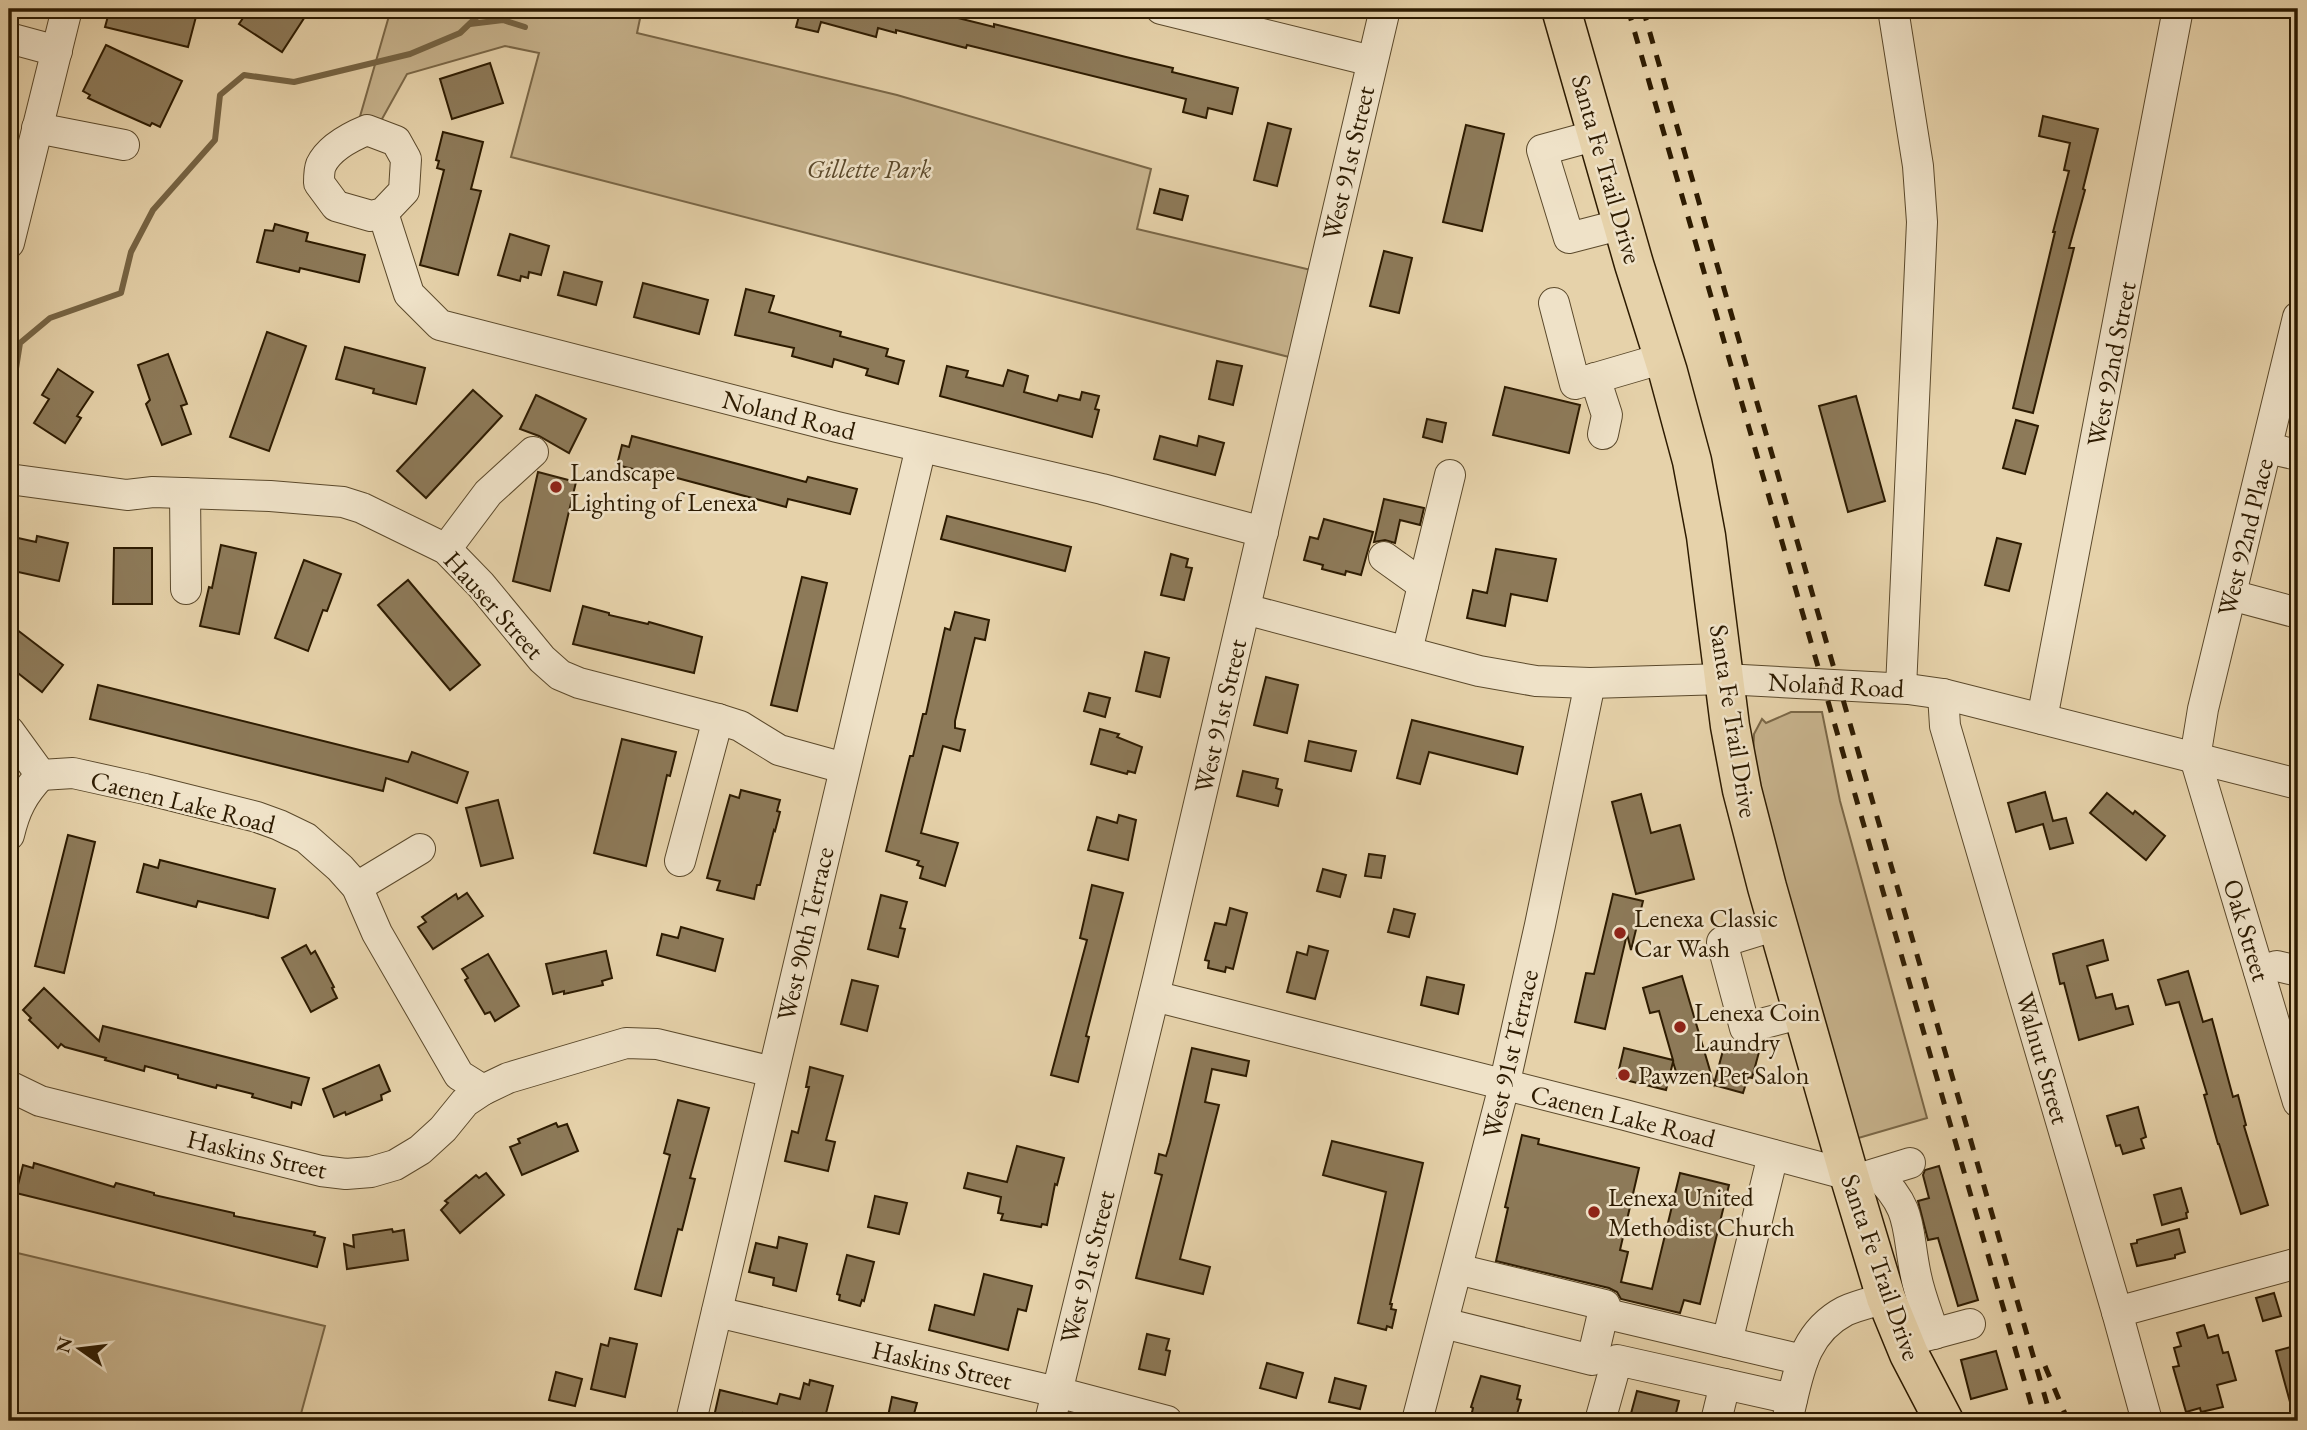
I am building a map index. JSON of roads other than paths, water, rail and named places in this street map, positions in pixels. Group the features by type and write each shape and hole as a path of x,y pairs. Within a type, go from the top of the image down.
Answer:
{"main road":[{"name":"Santa Fe Trail Drive","path":"1561,9 1692,461 1730,726 1742,790 1777,925 1803,1013 1858,1177 1886,1298 1919,1338 1944,1421"}],"street":[{"path":"9,243 67,9"},
{"path":"1161,9 1372,61"},
{"name":"West 91st Street","path":"1049,1421 1154,996 1385,9"},
{"path":"1893,9 1918,166 1922,222 1901,688"},
{"name":"West 92nd Street","path":"2042,719 2178,9"},
{"path":"9,38 57,51"},
{"path":"37,128 124,145"},
{"path":"1597,135 1542,150 1569,238 1623,224"},
{"name":"Noland Road","path":"383,213 409,294 440,325 752,406 1102,489 1263,532"},
{"path":"1554,303 1575,384 1664,358"},
{"name":"West 92nd Place","path":"2195,758 2203,709 2298,317"},
{"path":"1595,378 1607,415 1603,434"},
{"name":"West 90th Terrace","path":"691,1421 921,447"},
{"path":"2266,448 2298,455"},
{"path":"446,549 488,493 533,452"},
{"path":"1407,651 1450,475"},
{"name":"Hauser Street","path":"9,479 127,495 153,492 270,496 343,502 362,508 446,549 481,585 542,659 560,675 579,683 740,726 779,750 844,768"},
{"path":"185,493 186,589"},
{"path":"1384,557 1423,585"},
{"path":"2231,595 2298,613"},
{"name":"Noland Road","path":"1245,609 1479,671 1536,681 1590,683 1724,678 1901,688 1944,694 2298,784"},
{"name":"West 91st Terrace","path":"1418,1421 1504,1086 1541,925 1590,683"},
{"name":"Walnut Street","path":"1944,694 1945,726 2147,1421"},
{"path":"680,861 718,719"},
{"path":"9,731 41,775 26,791 14,816 9,835"},
{"name":"Oak Street","path":"2195,758 2298,1102"},
{"name":"Caenen Lake Road","path":"41,775 73,774 158,793 279,825 306,838 357,887 377,933 459,1075 483,1090"},
{"path":"357,887 420,849"},
{"path":"1777,925 1722,942 1745,1028 1803,1013"},
{"path":"2259,971 2277,966 2298,971"},
{"name":"Caenen Lake Road","path":"1154,996 1858,1177"},
{"path":"483,1090 508,1078 626,1043 657,1044 773,1072"},
{"name":"Haskins Street","path":"9,1086 40,1101 321,1171 346,1174 371,1172 395,1165 412,1155 443,1129 465,1102 483,1090"},
{"path":"1727,1342 1773,1155"},
{"path":"1858,1177 1910,1163"},
{"path":"1858,1177 1894,1190 1906,1214 1916,1278 1919,1338 1970,1324"},
{"path":"2117,1312 2298,1263"},
{"path":"1443,1323 1591,1360 1605,1305 1457,1269"},
{"path":"1600,1421 1617,1360 1725,1384 1790,1410 1803,1360 1815,1335 1829,1321 1848,1310 1886,1298"},
{"name":"Haskins Street","path":"717,1312 1057,1392 1167,1421"},
{"path":"1603,1312 1803,1360"},
{"path":"1716,1421 1725,1384"}],"waterway":[{"path":"9,413 20,343 50,318 121,293 131,252 153,210 215,140 220,95 244,75 294,82 410,54 460,33 485,9"},
{"path":"470,24 503,20 525,27"}],"railway":[{"path":"1628,9 2036,1421"},
{"path":"1643,9 2052,1421"},
{"path":"2045,1366 2068,1421"}],"place":[{"name":"Landscape Lighting of Lenexa","path":"556,487"},
{"name":"Lenexa Classic Car Wash","path":"1620,933"},
{"name":"Lenexa Coin Laundry","path":"1680,1027"},
{"name":"Pawzen Pet Salon","path":"1624,1075"},
{"name":"Lenexa United Methodist Church","path":"1594,1212"}],"park label":[{"name":"Gillette Park","path":"869,169"}]}
